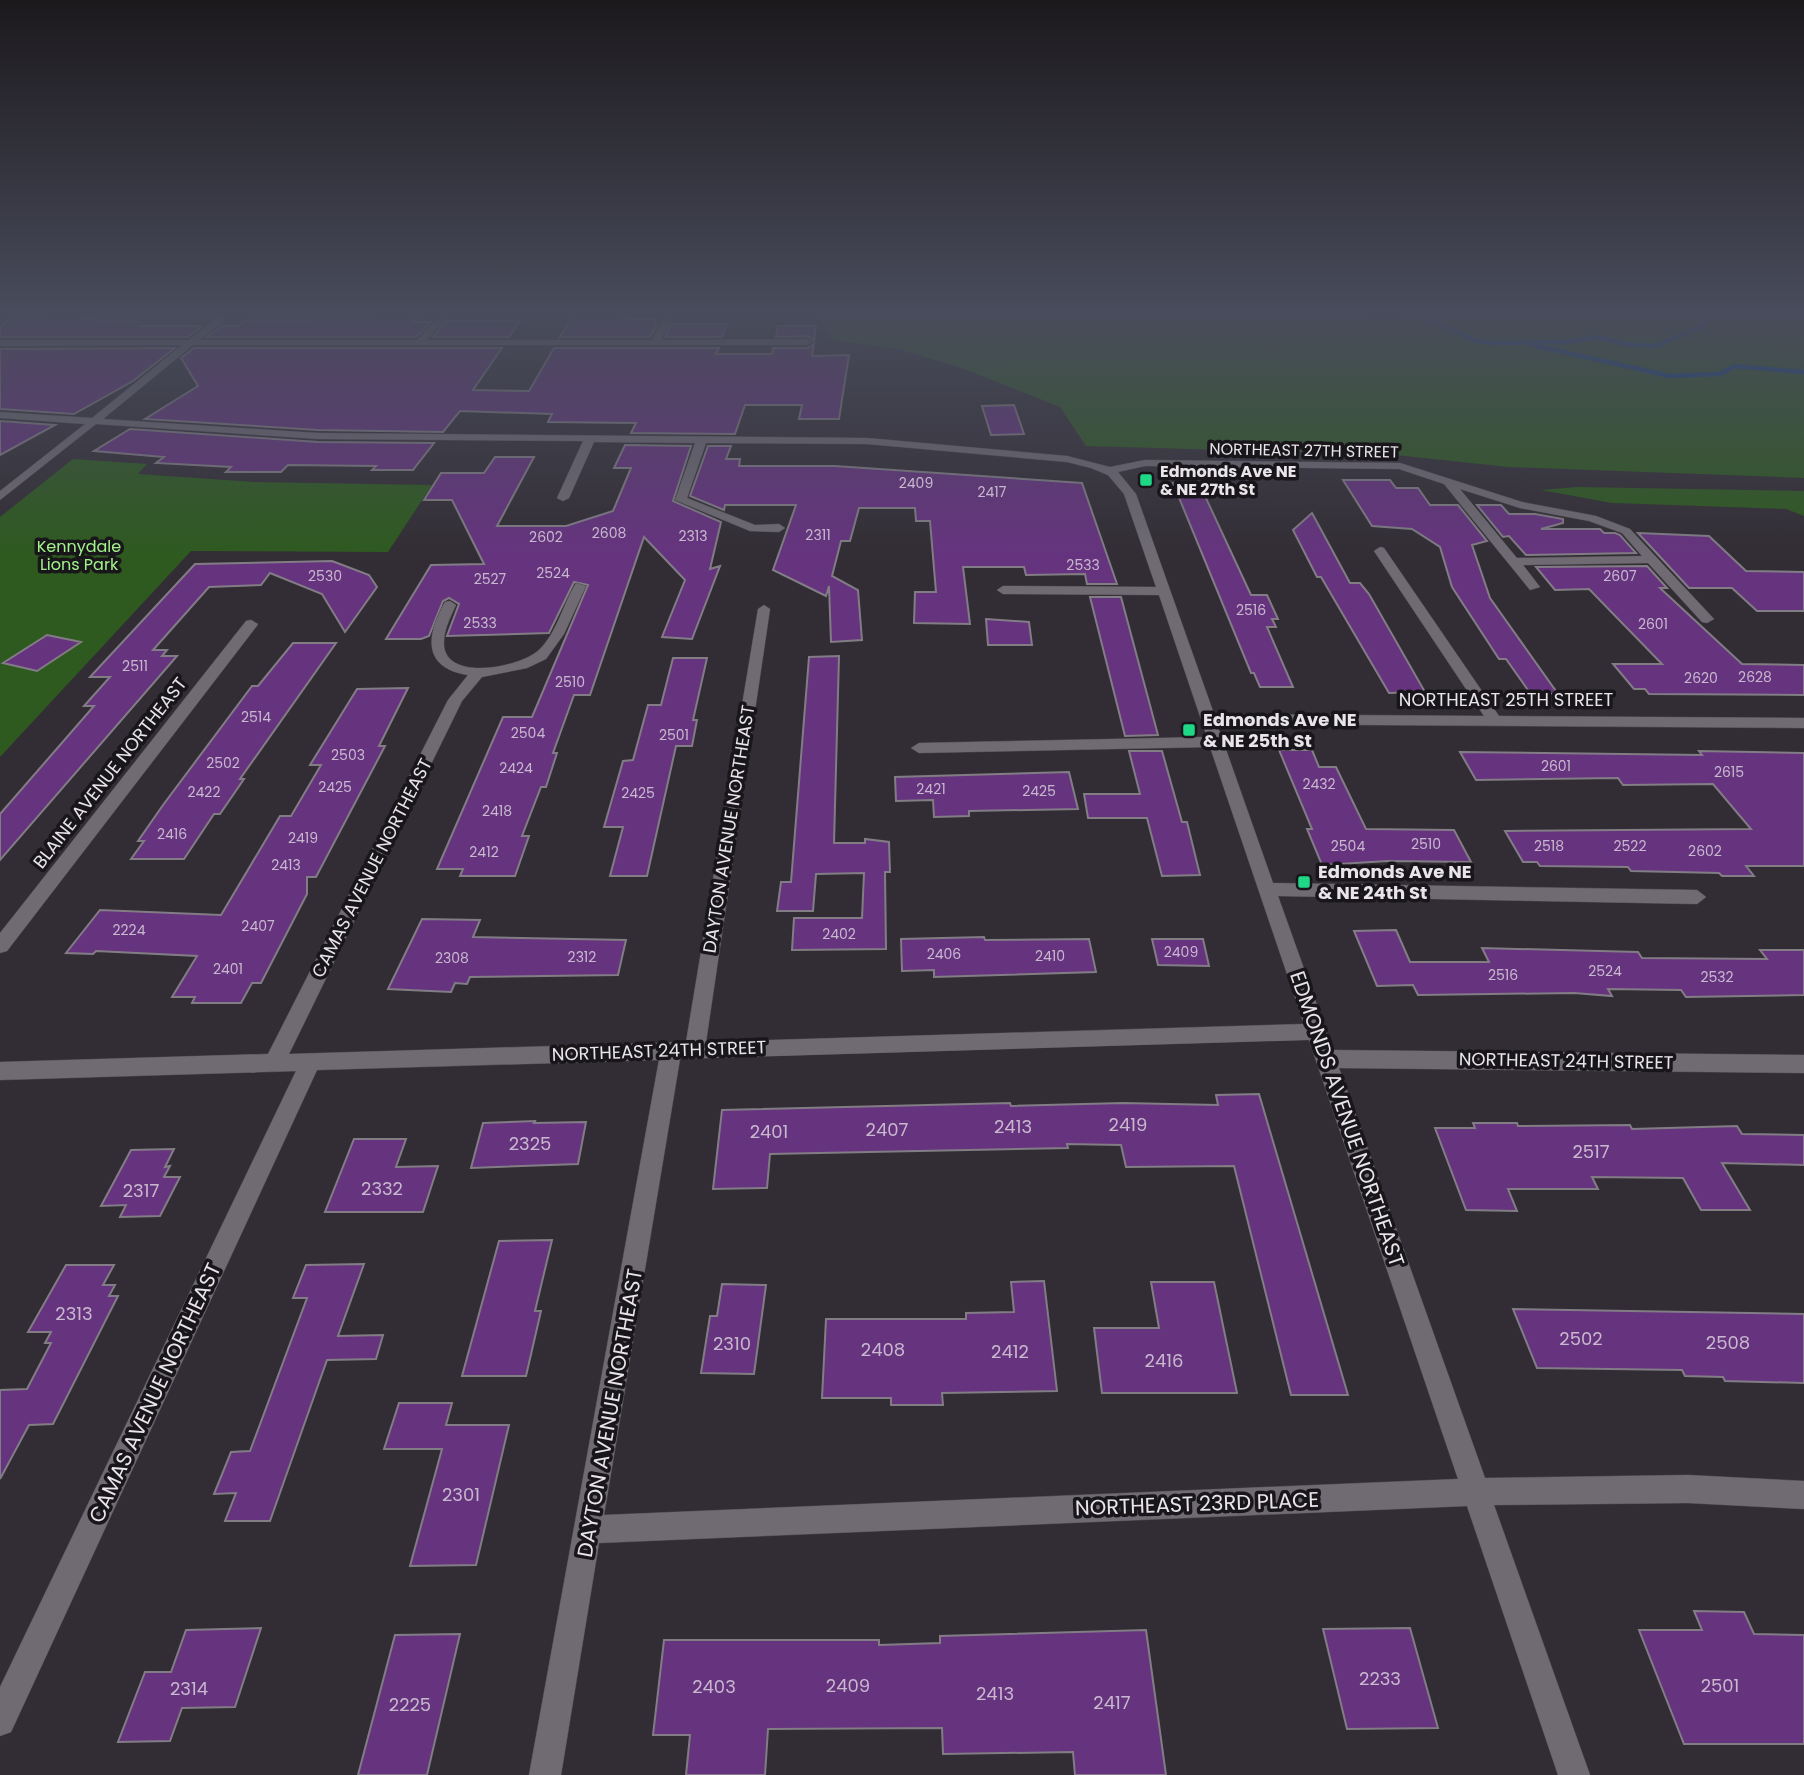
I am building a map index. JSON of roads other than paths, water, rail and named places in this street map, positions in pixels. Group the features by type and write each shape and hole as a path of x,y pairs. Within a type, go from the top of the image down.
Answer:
{"street":[{"path":"2,494 129,394"},
{"name":"NORTHEAST 27TH STREET","path":"0,415 318,436 702,438 900,443 1052,457 1086,462 1108,471 1138,464 1159,463 1400,466 1520,505 1610,522 1626,531 1652,559"},
{"path":"563,498 590,438"},
{"path":"702,438 681,500 754,529 779,528"},
{"name":"NORTHEAST 27TH STREET","path":"1052,457 1103,457 1159,463"},
{"name":"EDMONDS AVENUE NORTHEAST","path":"1108,471 1125,485 1163,591 1574,1775"},
{"path":"1448,482 1534,587"},
{"path":"1380,551 1493,719"},
{"path":"1514,562 1652,559 1707,619"},
{"path":"450,605 435,640 437,652 444,663 477,674 506,671 543,655 580,586"},
{"path":"1003,590 1163,591"},
{"name":"DAYTON AVENUE NORTHEAST","path":"545,1775 764,609"},
{"name":"BLAINE AVENUE NORTHEAST","path":"0,946 251,624"},
{"name":"CAMAS AVENUE NORTHEAST","path":"273,1065 455,700 477,674"},
{"name":"NORTHEAST 25TH STREET","path":"1208,719 1804,723"},
{"path":"919,748 1216,742"},
{"path":"1268,889 1697,897"},
{"name":"NORTHEAST 24TH STREET","path":"0,1072 309,1065 683,1049 1318,1032"},
{"name":"NORTHEAST 24TH STREET","path":"1327,1059 1804,1064"},
{"name":"CAMAS AVENUE NORTHEAST","path":"0,1721 309,1065"},
{"name":"NORTHEAST 23RD PLACE","path":"591,1529 1475,1492 1688,1489 1804,1494"}],"place":[{"name":"Edmonds Ave NE & NE 27th St","path":"1146,480"},
{"name":"Edmonds Ave NE & NE 25th St","path":"1189,730"},
{"name":"Edmonds Ave NE & NE 24th St","path":"1304,882"}],"park label":[{"name":"Kennydale Lions Park","path":"79,555"}]}
